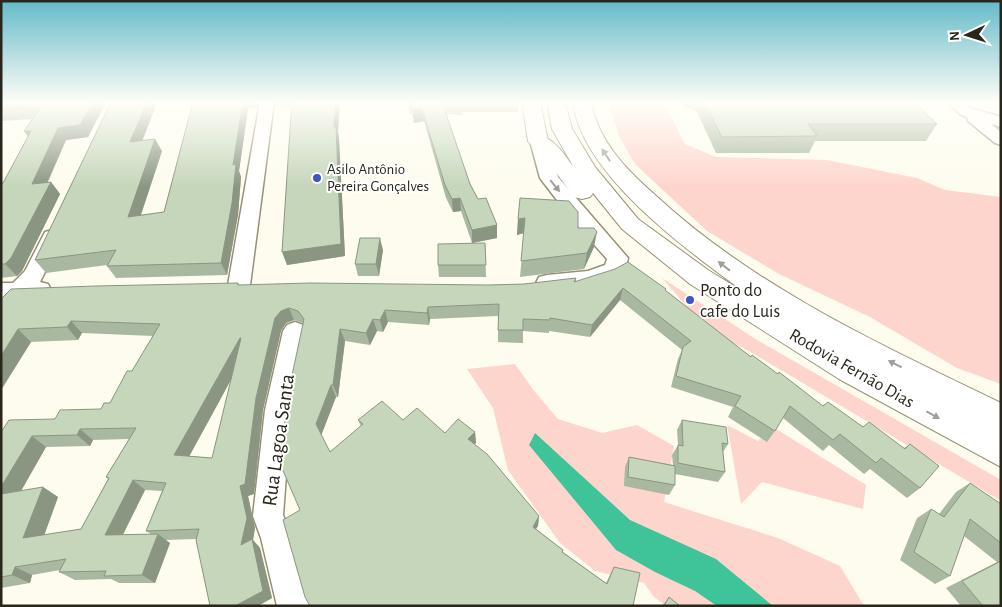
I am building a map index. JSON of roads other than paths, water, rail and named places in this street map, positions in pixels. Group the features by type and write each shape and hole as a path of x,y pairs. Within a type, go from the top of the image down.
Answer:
{"main road":[{"path":"536,130 538,141 548,148 602,219 627,239 698,277"},
{"name":"Rodovia Fernão Dias","path":"563,130 586,170 630,224 698,277 850,370 1001,451"},
{"name":"Rodovia Fernão Dias","path":"591,130 613,165 655,210 731,271 854,344 1001,419"}],"street":[{"path":"239,286 263,130"},
{"path":"989,130 1001,140"},
{"path":"527,286 583,279 611,272 617,266 618,258 580,217 549,178 538,141"},
{"path":"1,308 10,290 33,276 60,219"},
{"path":"10,290 60,290"},
{"name":"Rua Lagoa Santa","path":"294,606 285,581 275,531 268,516 278,410 296,331"}],"place":[{"name":"Asilo Antônio Pereira Gonçalves","path":"317,178"},
{"name":"Ponto do cafe do Luis","path":"690,300"}]}
